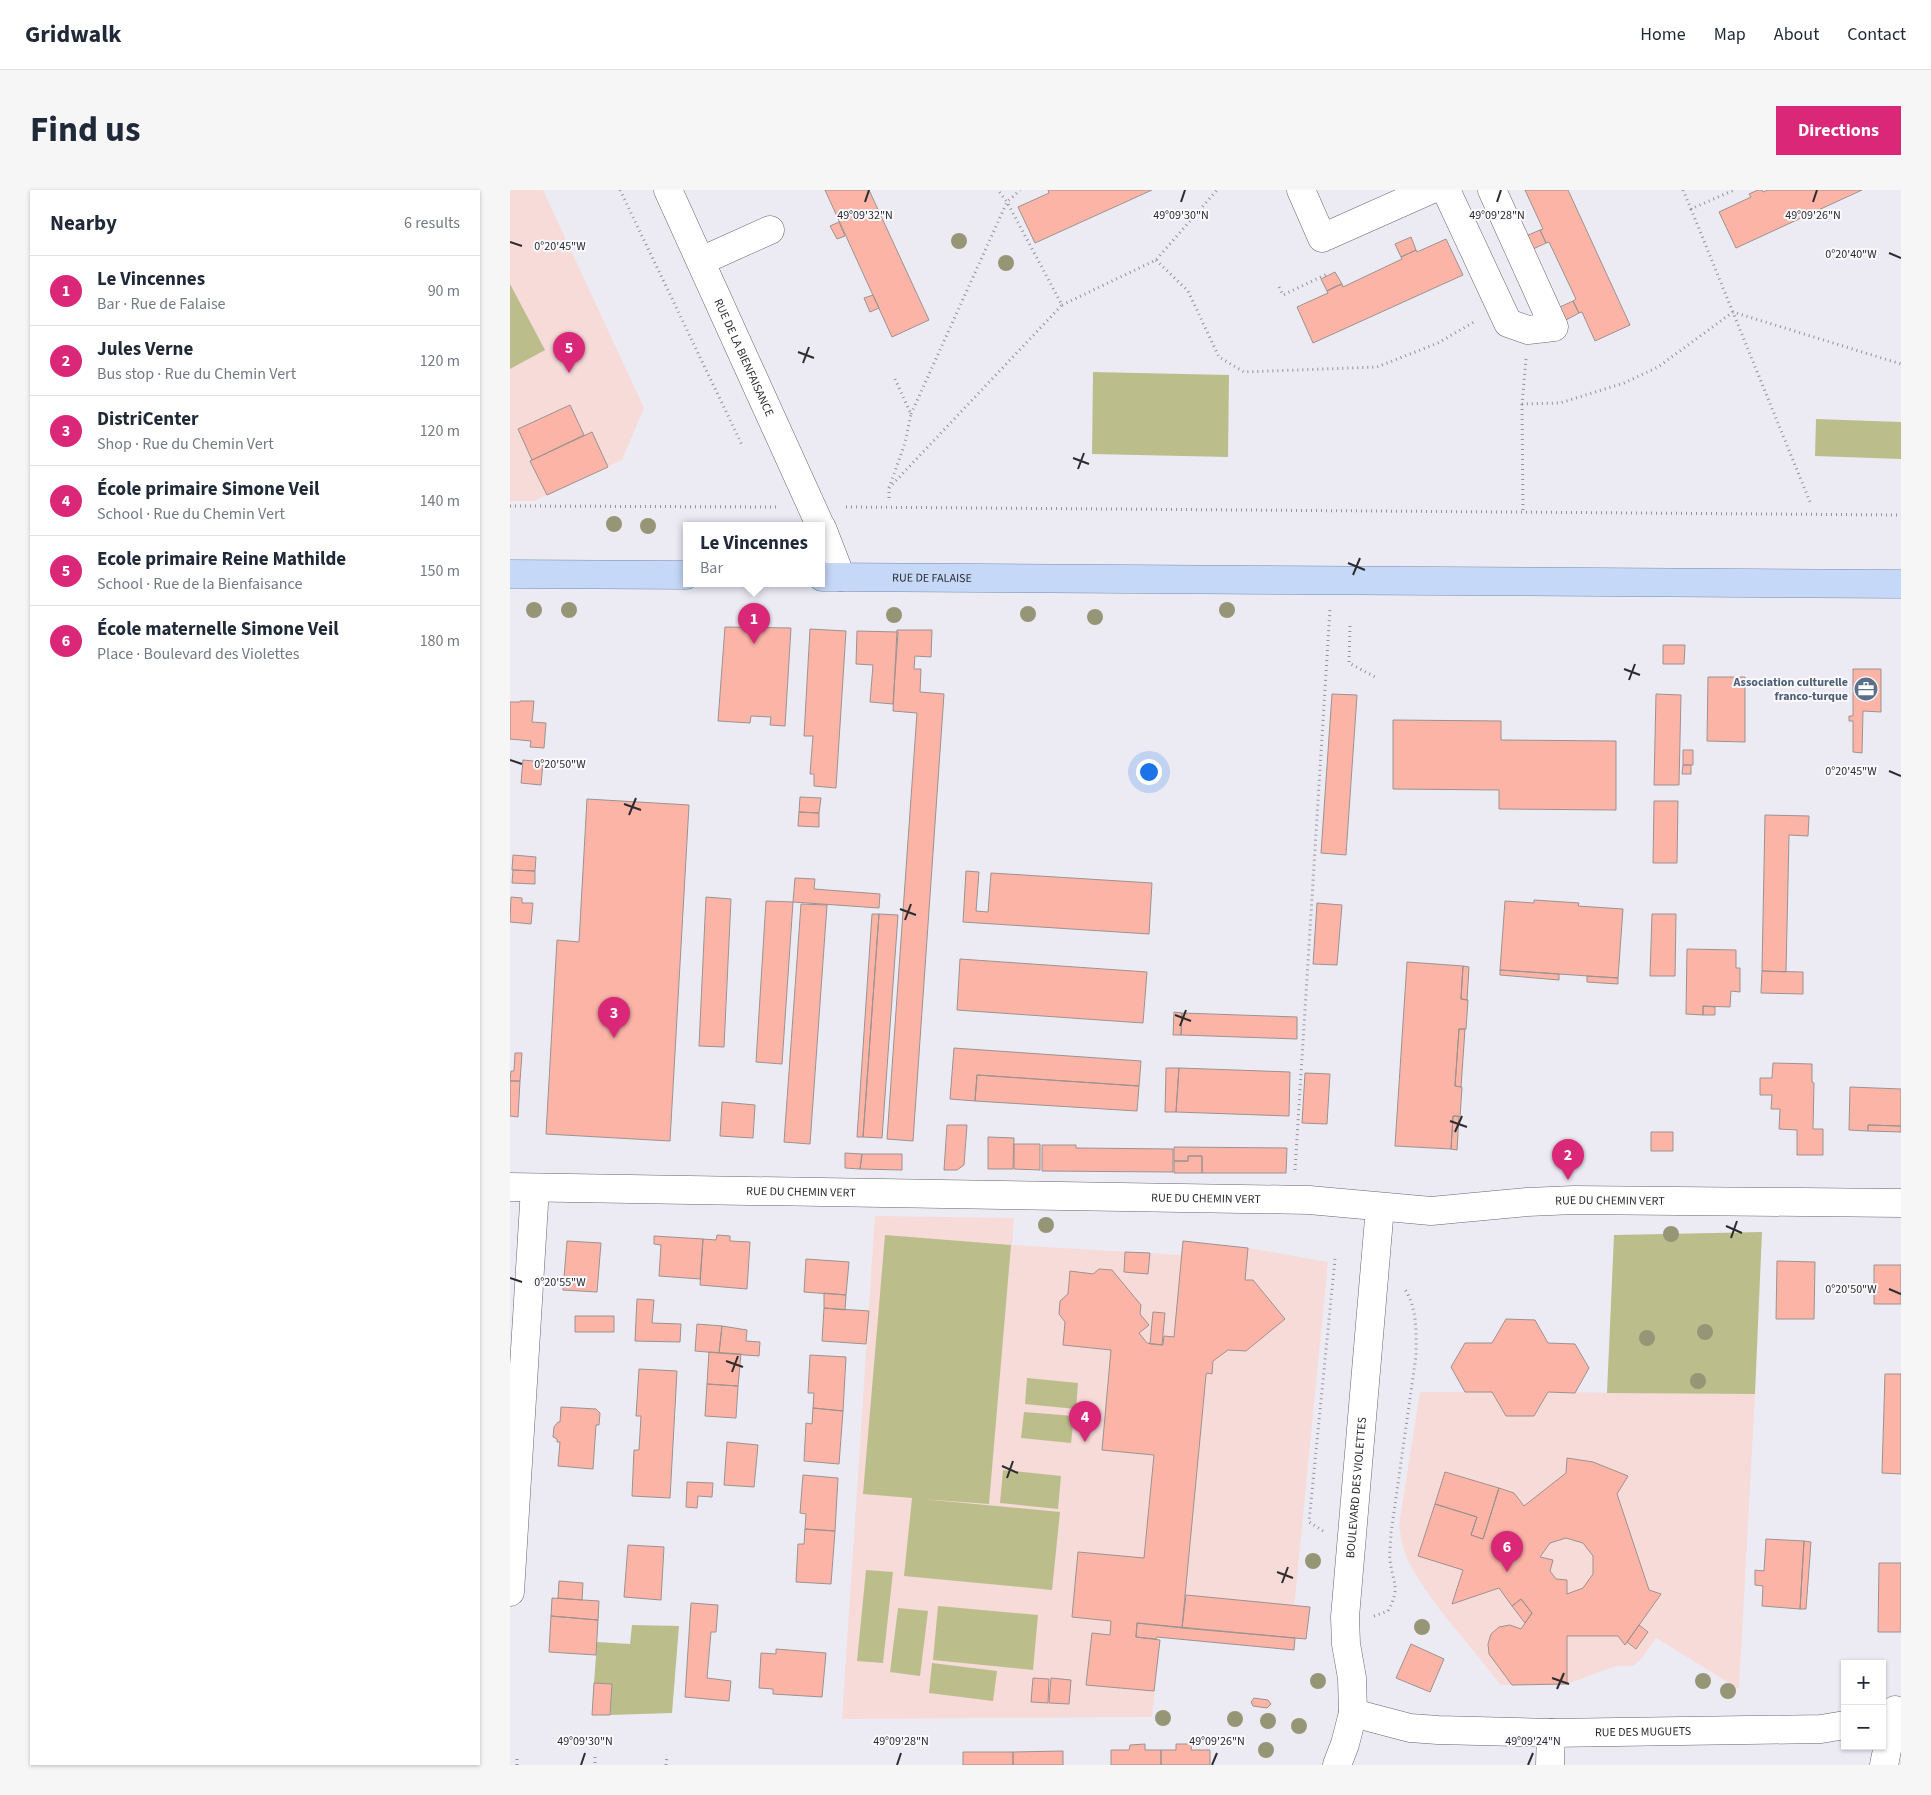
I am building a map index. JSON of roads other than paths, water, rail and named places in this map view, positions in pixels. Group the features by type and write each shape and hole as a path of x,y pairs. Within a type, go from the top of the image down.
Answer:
{"main road":[{"path":"510,574 683,575"},
{"name":"RUE DE FALAISE","path":"831,577 1901,584"}],"street":[{"name":"RUE DE LA BIENFAISANCE","path":"668,190 818,520"},
{"path":"1301,190 1322,238 1430,190"},
{"path":"1446,190 1508,323 1528,330 1554,327 1492,190"},
{"path":"701,261 770,230"},
{"name":"RUE DE LA BIENFAISANCE","path":"825,551 831,577"},
{"path":"510,1592 523,1187"},
{"name":"RUE DU CHEMIN VERT","path":"523,1187 1300,1200 1431,1211 1527,1202 1574,1200 1901,1203"},
{"name":"BOULEVARD DES VIOLETTES","path":"1337,1765 1353,1713 1352,1678 1346,1644 1345,1617 1380,1206"},
{"path":"1884,1765 1893,1710"},
{"name":"RUE DES MUGUETS","path":"1353,1713 1410,1728 1550,1733 1821,1729 1841,1726"},
{"path":"1550,1733 1550,1765"}],"place":[{"name":"Ecole primaire Reine Mathilde","path":"569,373"},
{"name":"Le Vincennes","path":"754,644"},
{"name":"Association culturelle franco-turque","path":"1866,689"},
{"name":"DistriCenter","path":"614,1038"},
{"name":"Jules Verne","path":"1568,1180"},
{"name":"École primaire Simone Veil","path":"1085,1442"},
{"name":"École maternelle Simone Veil","path":"1507,1572"}]}
